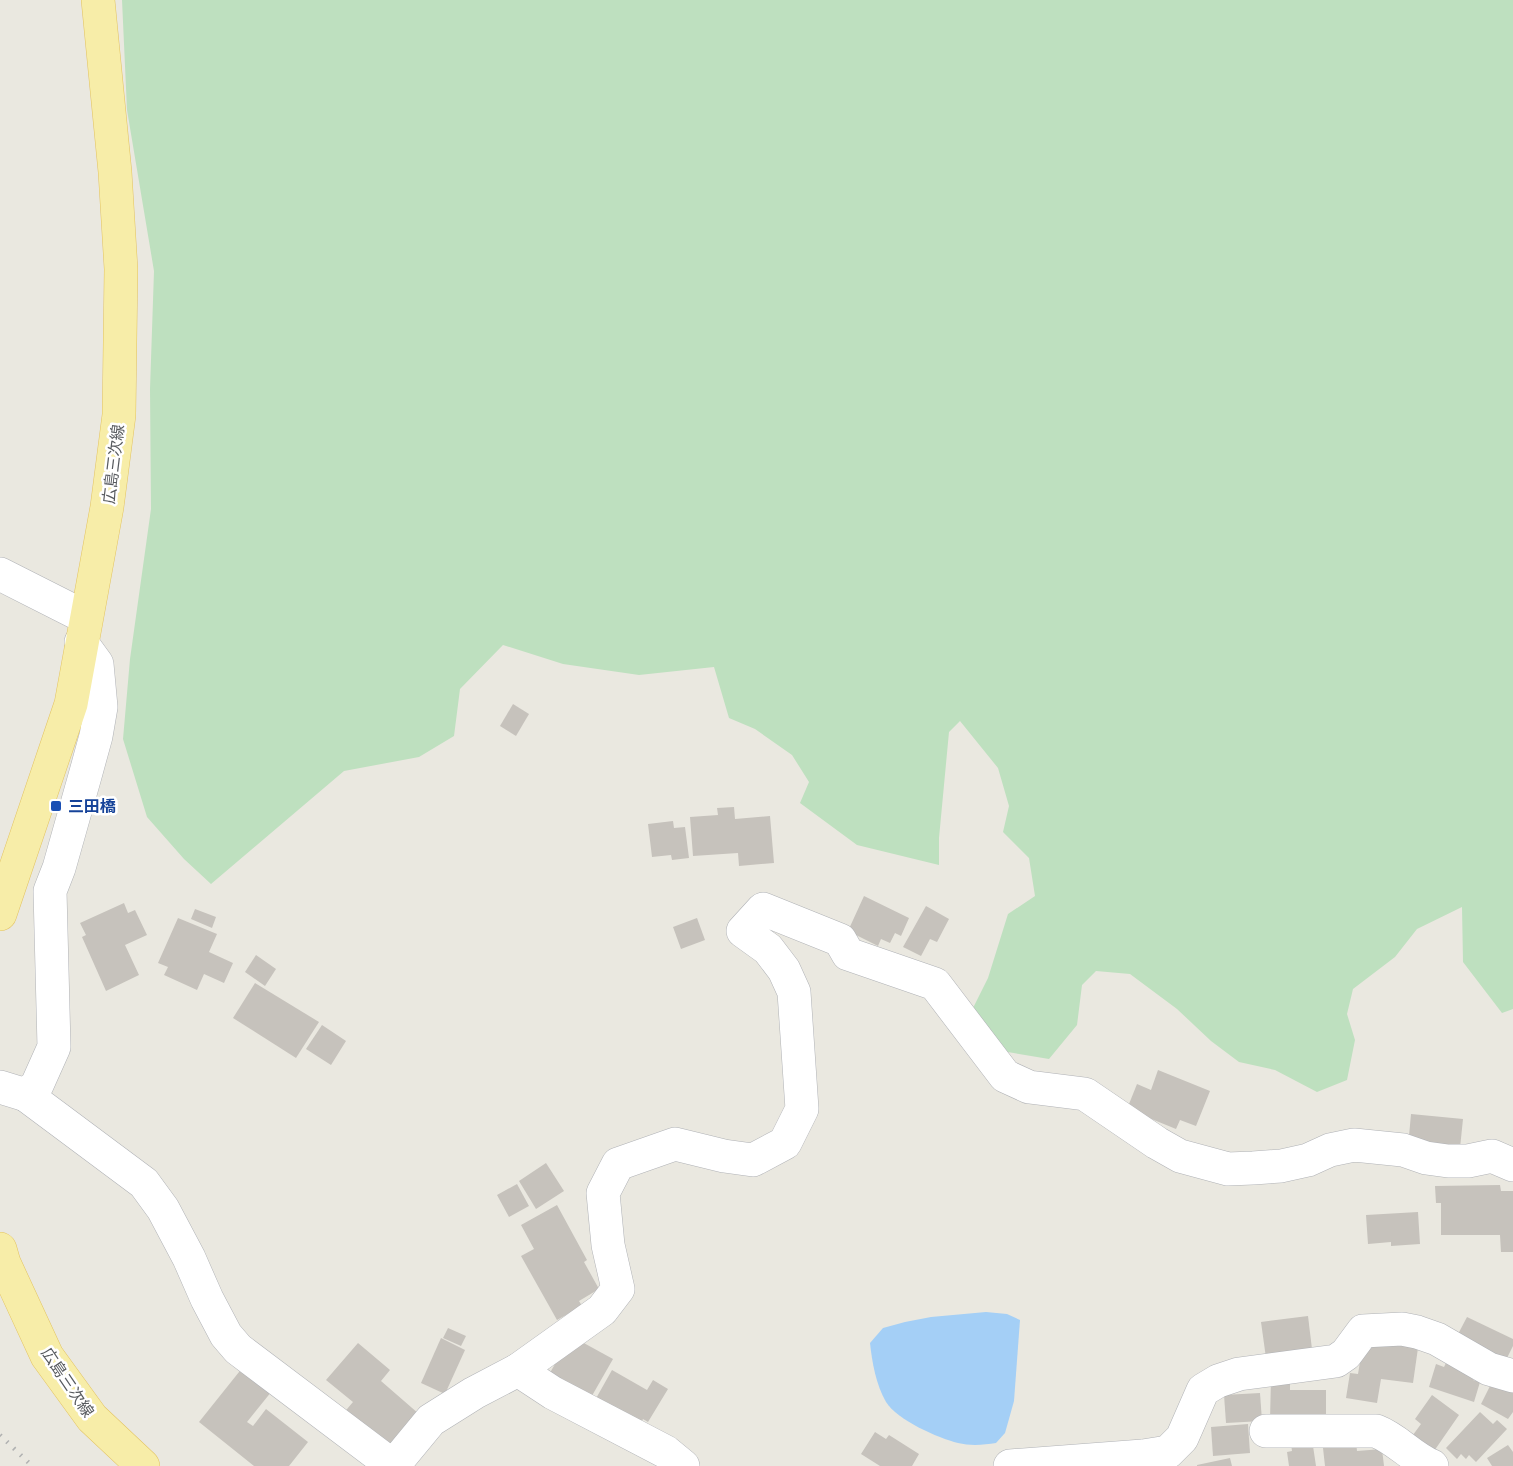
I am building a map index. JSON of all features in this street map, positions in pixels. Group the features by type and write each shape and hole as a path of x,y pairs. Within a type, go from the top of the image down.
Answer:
{"main road":[{"name":"広島三次線","path":"0,914 68,712 76,622 109,496 119,415 121,269 116,183 98,0"},
{"name":"広島三次線","path":"0,1249 4,1263 47,1356 92,1418 143,1466"}],"street":[{"path":"0,574 76,622 97,664 101,707 96,736 59,868 50,891 54,1047 37,1085 13,1091"},
{"path":"13,1091 48,1113 144,1183 163,1209 226,1335 238,1349 393,1466 431,1420 474,1393 518,1370 602,1310 618,1289 608,1245 603,1193 618,1164 675,1144 724,1156 753,1160 785,1143 802,1109 794,992 784,970 768,949 742,931 763,909 840,940 848,954 935,984 1005,1076 1029,1087 1085,1094 1138,1131 1180,1156 1228,1169 1253,1168 1281,1166 1308,1160 1330,1150 1354,1145 1403,1150 1426,1158 1448,1161 1468,1161 1492,1155 1513,1165"},
{"path":"1010,1466 1168,1452 1182,1438 1203,1390 1239,1374 1336,1361 1346,1354 1363,1331 1402,1329 1417,1332 1437,1339 1489,1369 1513,1376"},
{"path":"518,1370 553,1393 666,1452 682,1466"},
{"path":"1266,1431 1376,1431 1390,1436 1418,1460 1432,1466"}],"green space":[{"path":"122,0 1513,0 1513,1009 1502,1013 1463,962 1462,907 1417,929 1395,957 1353,989 1347,1014 1355,1040 1347,1080 1317,1092 1275,1070 1239,1062 1211,1041 1177,1009 1130,974 1096,971 1082,985 1077,1025 1049,1059 1002,1051 972,1010 988,978 1008,914 1035,896 1029,858 1003,832 1009,806 998,768 960,721 949,732 939,838 939,865 857,845 800,803 809,782 792,755 755,729 729,718 714,667 639,675 563,664 503,645 460,689 454,736 419,757 344,771 211,884 184,859 147,817 123,739 130,659 151,509 150,389 154,271 127,110"}],"water":[{"path":"986,1312 1007,1314 1020,1320 1014,1401 1005,1433 996,1443 972,1445 950,1441 908,1422 891,1409 877,1381 870,1343 883,1328 931,1317"}],"building":[{"path":"513,704 529,714 516,736 500,726"},
{"path":"734,807 735,819 770,816 774,863 739,866 738,853 693,856 690,817 718,815 717,808"},
{"path":"673,821 674,828 685,827 689,858 672,860 671,855 652,857 648,824"},
{"path":"864,896 909,918 901,936 895,933 890,943 881,939 878,946 848,931"},
{"path":"124,903 128,913 135,910 147,935 125,945 139,975 106,991 82,937 86,935 80,923"},
{"path":"926,906 949,919 937,942 930,939 921,956 903,947"},
{"path":"195,909 216,917 212,928 191,919"},
{"path":"178,918 217,934 209,952 233,963 224,983 204,974 197,990 164,975 168,967 158,963"},
{"path":"697,918 705,940 681,949 673,927"},
{"path":"256,955 276,969 265,986 245,972"},
{"path":"255,983 319,1022 296,1058 233,1018"},
{"path":"322,1025 346,1041 331,1065 306,1049"},
{"path":"1158,1070 1210,1091 1196,1126 1180,1120 1176,1129 1127,1109 1137,1084 1151,1090"},
{"path":"1411,1114 1463,1119 1460,1148 1408,1147"},
{"path":"546,1163 564,1191 536,1209 519,1181"},
{"path":"517,1184 529,1206 509,1217 497,1195"},
{"path":"1500,1185 1501,1191 1513,1191 1513,1252 1501,1252 1500,1235 1441,1235 1441,1203 1436,1203 1435,1186"},
{"path":"557,1205 587,1260 584,1262 599,1289 579,1301 582,1306 557,1320 521,1256 534,1249 521,1225"},
{"path":"1418,1212 1420,1244 1391,1246 1391,1242 1368,1244 1366,1215"},
{"path":"1308,1316 1312,1349 1266,1358 1261,1322"},
{"path":"1467,1317 1513,1339 1513,1346 1503,1366 1456,1338"},
{"path":"448,1328 466,1336 461,1346 443,1338"},
{"path":"571,1336 613,1359 589,1401 547,1378"},
{"path":"441,1338 465,1350 445,1394 421,1383"},
{"path":"1378,1342 1418,1348 1413,1383 1381,1379 1377,1403 1346,1398 1350,1373 1358,1374 1363,1344"},
{"path":"358,1343 390,1370 381,1381 419,1414 388,1449 342,1415 353,1402 326,1380"},
{"path":"247,1362 276,1386 247,1422 253,1426 266,1409 308,1442 289,1466 254,1466 199,1422"},
{"path":"1446,1363 1475,1372 1473,1380 1480,1382 1474,1402 1429,1387 1436,1364 1444,1367"},
{"path":"612,1370 647,1390 653,1380 668,1389 648,1422 643,1419 638,1428 594,1402"},
{"path":"1271,1378 1290,1378 1290,1390 1326,1390 1326,1420 1270,1420"},
{"path":"1491,1384 1513,1389 1513,1412 1508,1419 1481,1404"},
{"path":"1260,1393 1262,1421 1226,1423 1224,1395"},
{"path":"1432,1395 1459,1415 1432,1454 1410,1439 1421,1424 1415,1419"},
{"path":"1480,1412 1493,1424 1497,1420 1507,1429 1476,1462 1469,1455 1466,1459 1461,1454 1457,1459 1446,1448"},
{"path":"1248,1424 1250,1453 1213,1456 1211,1427"},
{"path":"875,1432 886,1439 889,1435 919,1454 912,1466 880,1466 861,1454"},
{"path":"1322,1439 1356,1441 1357,1451 1382,1449 1384,1466 1325,1466"},
{"path":"1291,1444 1313,1446 1316,1466 1289,1466 1287,1452 1292,1451"},
{"path":"1508,1445 1513,1452 1513,1466 1492,1466 1487,1458"},
{"path":"1230,1458 1232,1466 1197,1466 1197,1465"}],"railway":[{"path":"0,1435 32,1466"}],"place":[{"name":"三田橋","path":"56,806"}]}
